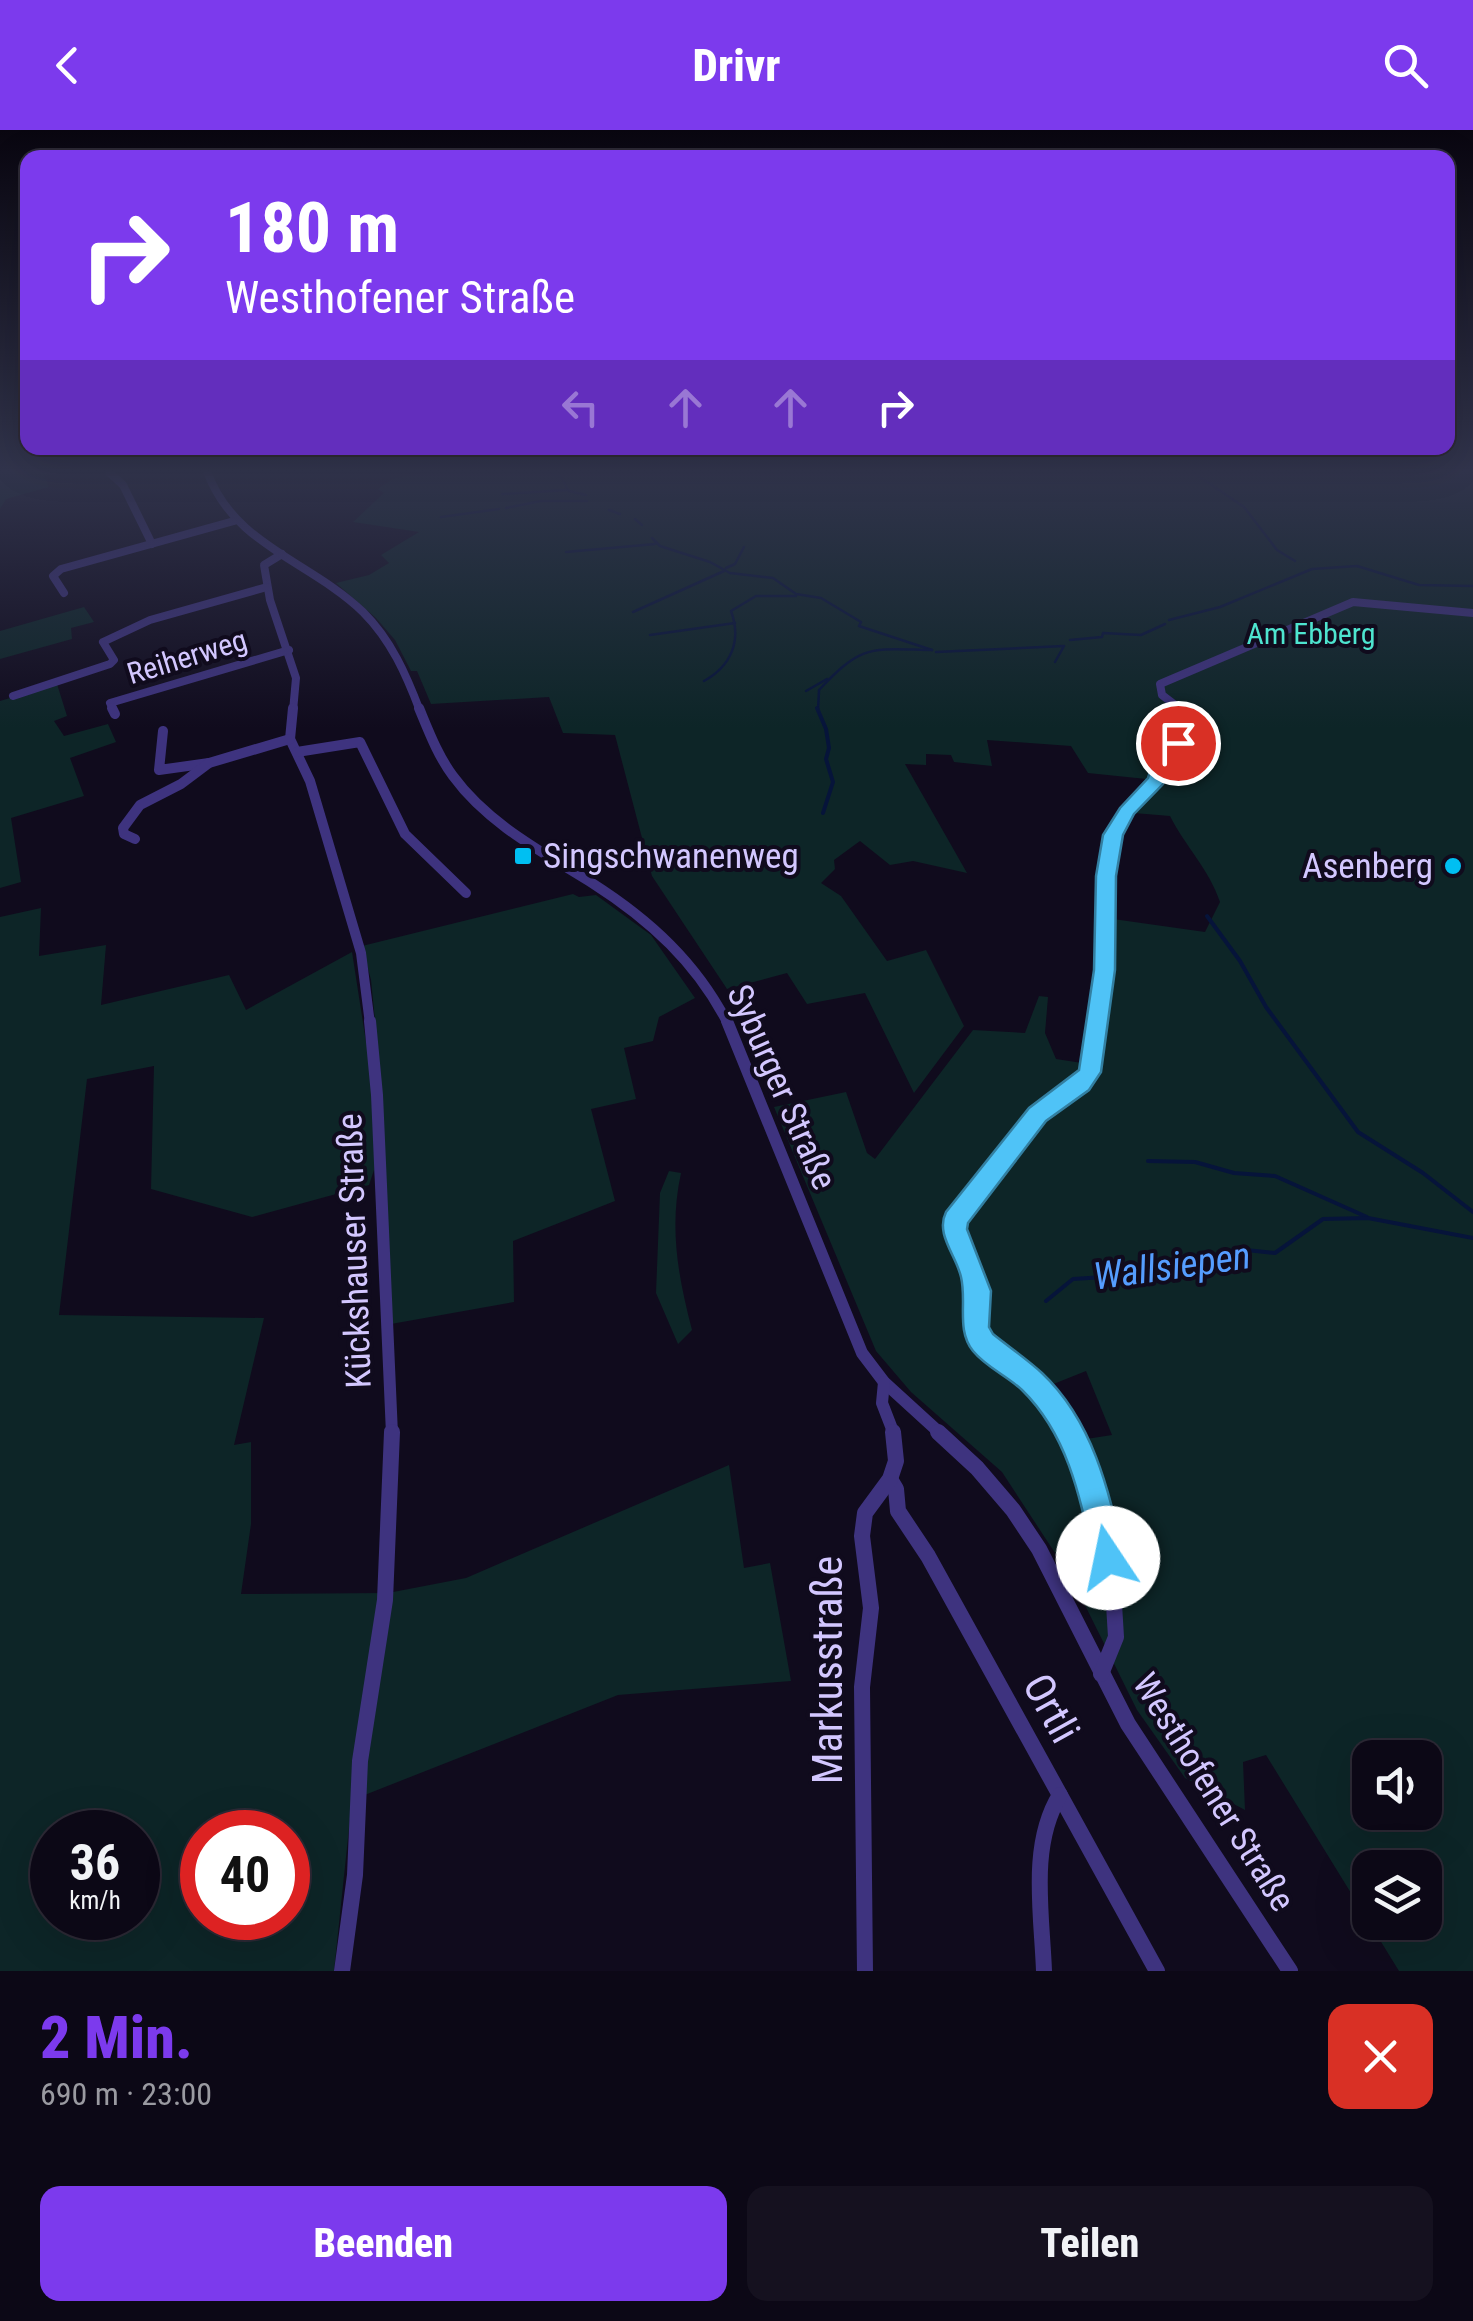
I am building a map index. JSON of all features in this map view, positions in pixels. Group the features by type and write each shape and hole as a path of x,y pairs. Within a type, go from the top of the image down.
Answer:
{"street":[{"path":"64,593 55,581 56,571 106,557"},
{"path":"13,696 110,664 114,660 104,642 137,625 268,587 264,565 277,557"},
{"name":"Syburger Straße","path":"287,557 342,592 383,634 402,667 434,748 474,799 530,843 622,900 653,925 694,969 734,1036 852,1332 884,1382 976,1468 1013,1510 1039,1548 1101,1674"},
{"name":"Kückshauser Straße","path":"268,587 298,685 294,746 345,897 366,988 377,1095 393,1478 386,1600 362,1746 355,1875 342,1971"},
{"name":"Westhofener Straße","path":"1290,1971 1128,1724 1101,1674 1116,1636 1113,1588 1092,1482 1052,1404 1031,1381 983,1342 976,1327 978,1291 954,1229 955,1220 1038,1114 1081,1084 1090,1072 1104,970 1106,876 1113,835 1126,812 1156,780 1163,757 1191,729 1186,714 1158,690 1160,684 1220,662 1353,602 1473,612"},
{"name":"Reiherweg","path":"115,714 110,703 289,650"},
{"path":"164,732 158,770 294,746 360,742 405,834 466,893"},
{"path":"135,839 124,834 130,814 209,763"},
{"path":"884,1382 882,1403 895,1437 892,1476"},
{"name":"Ortli","path":"892,1476 898,1511 928,1556 1157,1971"},
{"name":"Markusstraße","path":"865,1971 862,1687 871,1608 862,1536 865,1513 892,1476"},
{"path":"1044,1971 1046,1820 1051,1804 1060,1795"}],"green space":[{"name":"Am Ebberg","path":"383,557 1473,557 1473,1971 1399,1971 1380,1940 1442,1940 1442,1850 1352,1850 1352,1895 1266,1755 1243,1762 1245,1810 1185,1778 1137,1710 1072,1579 1002,1472 911,1392 876,1351 774,1107 846,1092 867,1153 875,1159 973,1030 1025,1033 1039,996 1048,997 1045,1033 1056,1059 1095,1065 1113,919 1205,932 1220,902 1170,816 1134,813 1156,780 1088,773 1071,746 987,740 992,766 954,762 951,755 926,754 926,765 905,764 967,873 913,861 890,865 860,841 834,860 835,869 821,883 841,896 887,961 926,950 964,1026 914,1093 865,993 807,1004 787,973 727,989 652,876 615,735 563,733 549,697 431,704 417,671 411,671 395,640 336,583 369,575 389,563","holes":["1086,1371 1112,1435 1067,1442 1031,1393"]},
{"path":"84,607 94,622 71,628 72,639 0,659 0,631"},
{"path":"57,684 67,716 54,721 64,736 108,724 116,742 70,758 84,796 11,818 21,882 0,888 0,701"},
{"path":"573,894 596,895 651,935 695,998 659,1017 653,1041 624,1048 636,1099 591,1109 615,1201 513,1241 514,1302 391,1324 374,1170 369,1185 252,1217 151,1189 154,1066 87,1079 59,1315 264,1318 234,1445 251,1442 251,1524 241,1594 388,1593 466,1578 729,1465 744,1568 770,1563 791,1681 618,1695 352,1800 334,1971 0,1971 0,917 41,908 39,956 106,945 101,1005 229,975 246,1010 352,952 366,1042 377,1041 371,980 362,946"},
{"path":"669,1171 681,1173 677,1252 692,1330 678,1344 656,1293 660,1193"}],"waterway":[{"path":"694,557 730,573 773,578 796,594 821,598 861,622 859,626 932,650 881,650 858,656 819,690 818,710"},
{"path":"726,568 739,557"},
{"path":"1288,557 1295,561"},
{"path":"1169,620 1220,607 1312,569 1357,566 1419,585 1473,586"},
{"path":"633,612 724,571"},
{"path":"734,623 731,611 756,596 796,596"},
{"path":"650,635 734,623"},
{"path":"704,681 721,668 732,652 734,623"},
{"path":"1070,640 1102,637 1103,633 1141,635 1165,624"},
{"path":"936,652 1064,646 1055,662"},
{"path":"806,691 827,679"},
{"path":"818,710 826,729 826,759 833,782 823,813"},
{"path":"1207,916 1240,961 1266,1007 1358,1132 1423,1173 1473,1212"},
{"path":"1148,1161 1195,1162 1234,1173 1275,1176 1367,1217"},
{"name":"Wallsiepen","path":"1046,1301 1073,1279 1152,1274 1237,1249 1275,1253 1323,1219 1368,1218 1473,1238"}],"place":[{"name":"Singschwanenweg","path":"523,856"},
{"name":"Asenberg","path":"1453,866"}],"route":[{"path":"1108,1558 1092,1482 1074,1442 1052,1404 1031,1381 983,1342 976,1327 978,1291 954,1229 955,1220 1038,1114 1081,1084 1090,1072 1108,936 1106,876 1113,835 1126,812 1156,780 1163,757 1178,743"}]}
